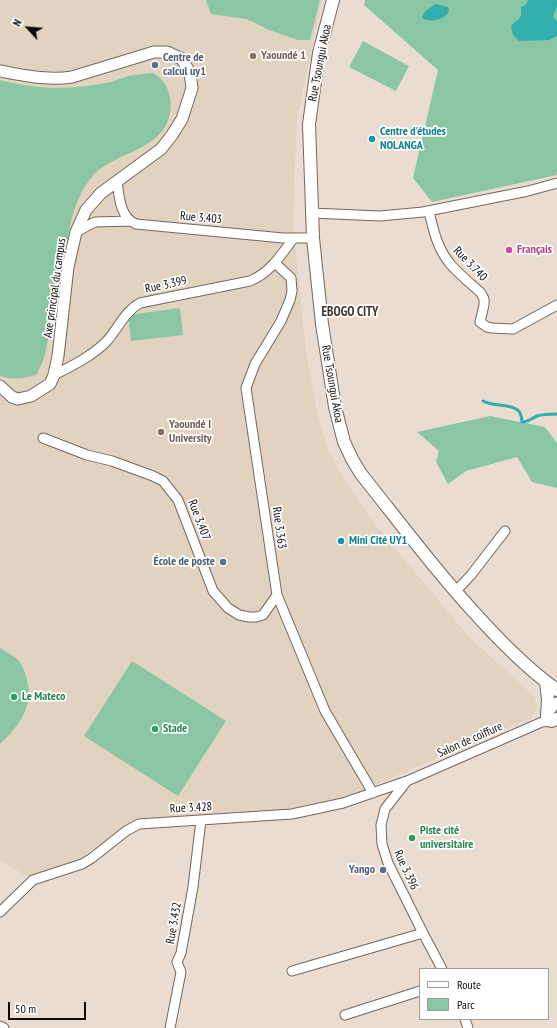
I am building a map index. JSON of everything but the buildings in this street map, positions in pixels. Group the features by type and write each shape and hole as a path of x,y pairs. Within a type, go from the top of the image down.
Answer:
{"main road":[{"name":"Rue Tsoungui Akoa","path":"333,0 320,53 309,124 313,238 322,324 335,407 344,442 361,474 455,592 518,659 557,693"},
{"path":"546,682 551,719"}],"street":[{"name":"Axe principal du campus","path":"0,71 61,79 154,52 167,52 182,59 190,73 192,88 182,119 161,149 101,193 86,210 76,232 68,267 58,356 54,375 50,384 35,394 18,399 12,397 0,386"},
{"path":"117,181 122,207 130,221"},
{"path":"312,213 380,216 429,211 528,191 557,183"},
{"name":"Rue 3.740","path":"429,211 433,230 442,252 451,265 481,293 484,299 480,322 486,327 513,329 557,305"},
{"name":"Rue 3.403","path":"76,232 95,222 130,221 147,225 293,239 313,238"},
{"name":"Rue 3.399","path":"54,375 77,363 98,349 106,341 126,314 140,303 250,281 259,277 275,263 293,239"},
{"name":"Rue 3.363","path":"275,263 290,278 292,291 290,300 281,321 255,364 246,388 277,595 325,711 373,793"},
{"name":"Rue 3.407","path":"43,438 87,455 112,461 163,481 178,500 214,591 228,608 239,615 256,617 262,615 277,595"},
{"path":"455,592 505,531"},
{"path":"551,719 557,693"},
{"name":"Salon de coiffure","path":"407,781 551,719"},
{"name":"Rue 3.428","path":"0,912 33,880 87,861 126,831 139,824 292,814 343,803 407,781"},
{"name":"Rue 3.396","path":"407,781 384,809 381,825 382,844 388,863 441,968"},
{"name":"Rue 3.432","path":"170,1028 181,972 177,962 181,953 193,887 201,820"},
{"path":"292,971 423,933"},
{"path":"345,1015 419,991"},
{"path":"0,1026 4,1028"}],"shaded area":[{"name":"Yaoundé I University","path":"0,0 322,0 297,117 293,224 306,351 317,412 328,451 345,480 374,523 468,636 535,697 537,710 529,719 349,796 275,812 133,822 87,853 55,871 27,876 0,860"}],"green space":[{"path":"206,0 320,0 310,40 298,40 269,30 247,19 211,14"},
{"path":"365,0 557,0 557,175 432,202 413,178 438,70 364,5"},
{"path":"363,41 409,66 396,91 349,67"},
{"path":"153,73 164,83 170,97 170,115 164,128 149,143 98,170 88,182 76,204 70,227 61,281 50,326 46,352 42,364 36,375 18,378 0,376 0,80 28,86 69,88 97,85 131,75"},
{"path":"180,308 183,335 131,341 128,315"},
{"path":"490,416 545,427 557,443 557,488 532,482 517,457 466,471 448,484 436,462 439,451 417,432"},
{"name":"Le Mateco","path":"0,648 20,662 25,672 29,689 27,707 19,723 0,744"},
{"name":"Stade","path":"132,661 226,721 178,796 84,736"}],"water":[{"path":"529,0 557,0 557,6 553,17 557,21 557,36 549,40 519,41 513,35 511,26 520,17 521,7"},
{"path":"435,4 448,7 449,11 444,17 437,20 425,20 422,18 426,11"}],"waterway":[{"path":"483,401 508,406 517,410 522,418 522,422 528,421 540,415 557,414"}],"place":[{"name":"Yaoundé 1","path":"253,56"},
{"name":"Centre de calcul uy1","path":"155,65"},
{"name":"Centre d'études NOLANGA","path":"372,139"},
{"name":"Français","path":"509,250"},
{"name":"Yaoundé I University","path":"161,432"},
{"name":"Mini Cité UY1","path":"341,541"},
{"name":"École de poste","path":"223,562"},
{"name":"Le Mateco","path":"14,697"},
{"name":"Stade","path":"155,729"},
{"name":"Piste cité universitaire","path":"412,838"},
{"name":"Yango","path":"383,870"}],"district":[{"name":"EBOGO CITY","path":"350,312"}]}
